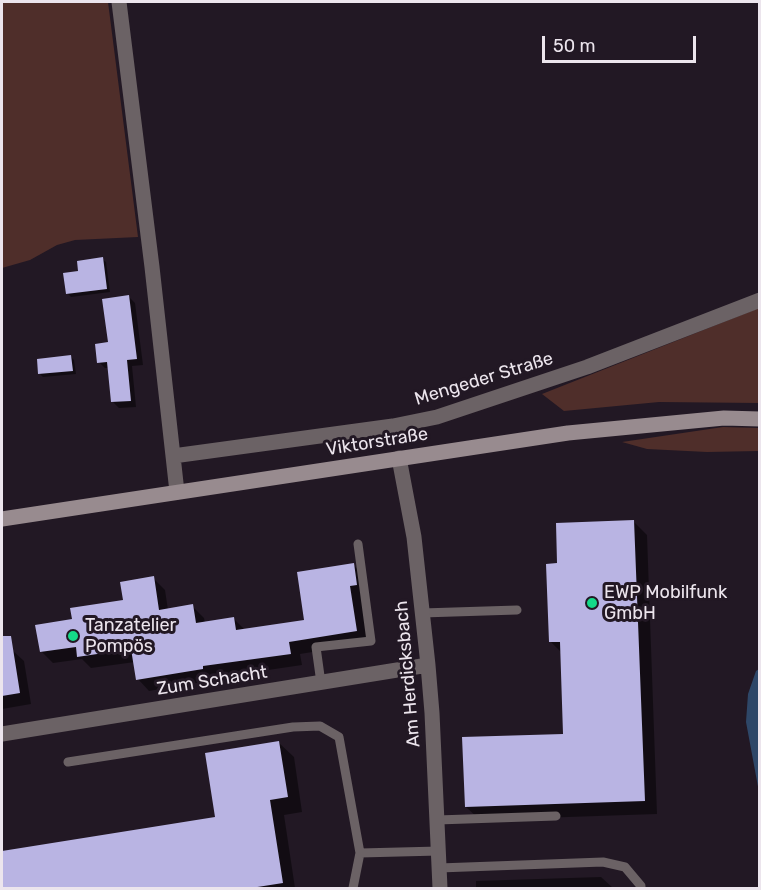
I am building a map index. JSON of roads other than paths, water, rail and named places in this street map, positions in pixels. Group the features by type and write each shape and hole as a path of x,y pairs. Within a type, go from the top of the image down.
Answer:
{"main road":[{"name":"Viktorstraße","path":"2,519 568,433 724,418 759,419"}],"street":[{"path":"119,2 177,492"},
{"name":"Mengeder Straße","path":"173,456 393,426 437,417 587,367 759,300"},
{"name":"Am Herdicksbach","path":"399,458 414,537 428,665 440,888"},
{"name":"Zum Schacht","path":"2,734 428,665"}],"lane":[{"path":"321,683 316,647 371,641 358,544"},
{"path":"422,613 517,610"},
{"path":"68,762 293,727 320,726 339,736 360,853 352,888"},
{"path":"437,820 556,816"},
{"path":"360,853 439,851"},
{"path":"440,868 603,862 625,867 641,888"}],"water":[{"path":"759,669 760,888 758,888 759,792 746,722 748,694 756,671"}],"place":[{"name":"EWP Mobilfunk GmbH","path":"592,603"},
{"name":"Tanzatelier Pompös","path":"73,636"}]}
